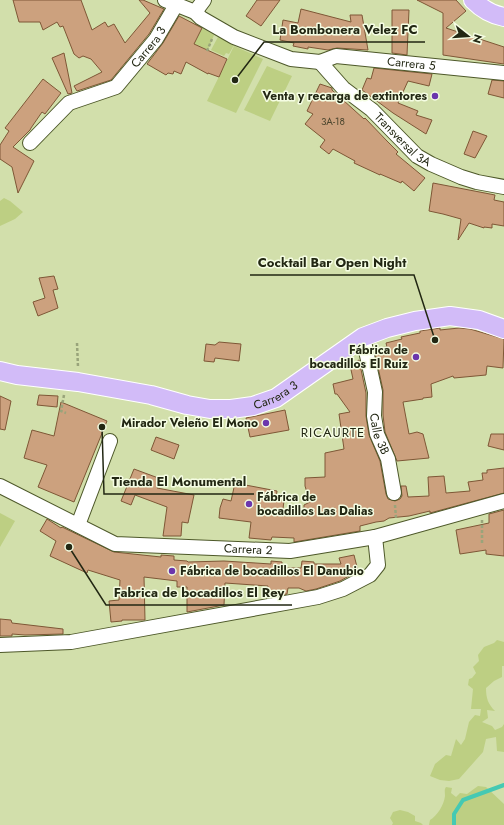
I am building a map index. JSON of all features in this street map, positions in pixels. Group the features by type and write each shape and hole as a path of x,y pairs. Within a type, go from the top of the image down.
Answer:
{"main road":[{"path":"473,0 485,10 493,14 504,16"},
{"name":"Carrera 3","path":"0,371 17,375 73,381 151,395 187,406 210,409 253,406 276,398 363,337 398,325 450,316 479,320 504,329"}],"street":[{"path":"195,12 204,0"},
{"path":"170,2 195,12 201,18 234,37 291,59 320,62"},
{"name":"Carrera 3","path":"30,143 69,103 116,87 156,39 170,2"},
{"name":"Carrera 5","path":"320,62 336,56 504,73"},
{"name":"Transversal 3A","path":"320,62 343,88 372,110 418,156 461,178 504,187"},
{"name":"Calle 3B","path":"363,337 375,392 374,416 376,428 388,459 394,493"},
{"path":"78,525 110,441"},
{"name":"Carrera 2","path":"0,486 115,544 290,550 374,538 504,501"},
{"path":"0,645 71,642 318,597 343,589 370,575 378,565 374,538"}],"path":[{"path":"66,413 61,411 73,381 77,343"},
{"path":"394,493 397,531"},
{"path":"482,507 482,543"}],"green space":[{"path":"202,28 214,35 208,50 194,44"},
{"path":"218,37 234,45 229,54 226,53 224,56 211,50"},
{"path":"234,46 263,59 236,113 207,101"},
{"path":"267,66 292,76 270,121 244,110"},
{"path":"4,198 23,212 15,219 0,226 0,201"},
{"path":"0,513 15,521 0,547"},
{"path":"497,640 504,642 504,666 502,666 502,677 494,681 486,688 488,701 495,711 487,710 488,718 482,722 492,726 495,730 502,727 504,724 504,752 497,751 496,737 486,739 483,752 459,779 449,781 440,780 430,776 435,764 446,755 451,756 456,739 461,745 465,739 469,722 475,715 480,716 481,709 471,709 473,689 468,685 469,679 476,673 473,667 479,661 478,655 484,647 494,643"},
{"path":"478,786 486,787 504,804 504,825 429,825 430,820 438,813 442,806 446,787 452,788 451,793 456,797 460,793 467,794"},
{"path":"400,810 415,816 415,821 423,825 392,825 393,823 390,818 393,812"}],"building":[{"path":"13,0 81,0 92,30 105,22 108,27 114,24 125,43 150,13 139,0 143,0 164,9 149,34 111,80 77,91 74,86 102,72 91,59 83,56 79,58 74,54 63,26 60,27 57,22 43,30 40,22 19,22"},
{"path":"257,0 280,0 261,26 246,16"},
{"path":"417,0 456,0 466,11 446,28 504,47 504,64 443,55 443,13"},
{"path":"301,9 351,22 350,15 362,15 368,50 337,48 328,50 308,47 308,49 293,46 294,43 280,40 283,20 298,23"},
{"path":"392,10 409,10 407,55 392,53"},
{"path":"179,16 202,28 194,44 227,59 219,77 208,74 186,62 181,74 174,71 173,74 168,73 166,75 147,64 163,43"},
{"path":"64,53 72,93 68,94 52,58"},
{"path":"374,68 432,74 429,86 408,81 398,103 418,111 416,115 432,120 426,134 393,113 362,90 367,78 371,79"},
{"path":"43,79 61,93 45,114 42,112 30,130 13,147 34,161 18,193 12,167 0,159 0,145 9,131 5,128"},
{"path":"492,80 504,81 504,98 488,94"},
{"path":"320,84 332,88 332,90 364,119 365,118 398,152 396,154 425,178 414,191 402,181 401,183 354,163 355,161 333,149 329,154 320,147 325,140 305,124 313,114 307,111"},
{"path":"473,131 487,136 475,158 464,154"},
{"path":"433,183 495,195 494,200 504,202 504,226 492,224 492,228 484,228 469,223 458,240 461,219 429,211"},
{"path":"54,276 58,289 53,290 58,308 38,316 33,302 45,298 39,278"},
{"path":"440,328 440,330 459,328 470,329 504,339 503,368 487,366 486,375 454,378 453,376 431,384 432,397 403,402 409,434 417,432 423,434 429,458 397,461 385,432 383,390 374,349 387,347 386,343 402,339 401,337 420,333 420,331"},
{"path":"219,342 241,344 239,361 215,358 214,362 204,361 206,344 215,345"},
{"path":"359,360 366,393 366,416 369,435 380,461 388,499 395,501 400,499 402,496 401,486 406,486 408,497 429,496 428,477 444,476 446,493 470,491 468,482 483,480 482,473 487,473 487,470 504,468 504,493 430,513 430,511 409,516 389,518 384,521 360,526 360,531 294,542 294,538 272,537 271,540 249,538 251,522 219,518 223,499 231,501 235,483 277,491 276,499 284,501 282,516 292,511 304,510 304,505 310,502 305,486 305,478 325,477 325,453 344,449 339,414 350,412 337,394 335,394 333,384 353,379 350,365"},
{"path":"39,395 58,396 57,407 37,405"},
{"path":"0,396 11,401 5,430 0,429"},
{"path":"61,402 107,421 74,502 38,487 47,465 24,458 32,430 54,436"},
{"path":"285,410 289,430 250,437 246,418"},
{"path":"491,434 504,434 504,450 488,446"},
{"path":"156,437 179,445 174,459 151,450"},
{"path":"134,469 161,479 157,488 194,495 188,523 182,522 181,536 163,536 167,507 135,495 131,505 121,501"},
{"path":"504,510 504,556 486,554 486,550 460,554 456,530 489,523 489,514"},
{"path":"47,519 61,528 62,527 114,552 161,557 161,555 174,556 174,560 188,562 224,561 271,564 271,561 282,562 282,568 301,568 302,561 314,562 314,564 341,564 339,558 354,555 358,571 340,581 316,589 306,591 299,588 288,588 287,594 266,598 268,586 225,583 224,605 187,612 187,587 177,587 177,581 144,577 145,620 122,620 111,622 109,601 119,600 120,580 88,570 87,573 50,556 56,541 40,531"},
{"path":"0,619 11,620 12,623 63,629 63,634 12,634 12,636 0,636"}],"waterway":[{"path":"454,825 454,814 463,800 504,785"}],"place":[{"name":"La Bombonera Velez FC","path":"235,80"},
{"name":"Venta y recarga de extintores","path":"435,96"},
{"name":"Cocktail Bar Open Night","path":"435,340"},
{"name":"Fábrica de bocadillos El Ruiz","path":"416,357"},
{"name":"Mirador Veleño El Mono","path":"266,423"},
{"name":"Tienda El Monumental","path":"102,427"},
{"name":"Fábrica de bocadillos Las Dalias","path":"249,504"},
{"name":"Fabrica de bocadillos El Rey","path":"69,547"},
{"name":"Fábrica de bocadillos El Danubio","path":"172,571"}],"district":[{"name":"RICAURTE","path":"333,432"}]}
